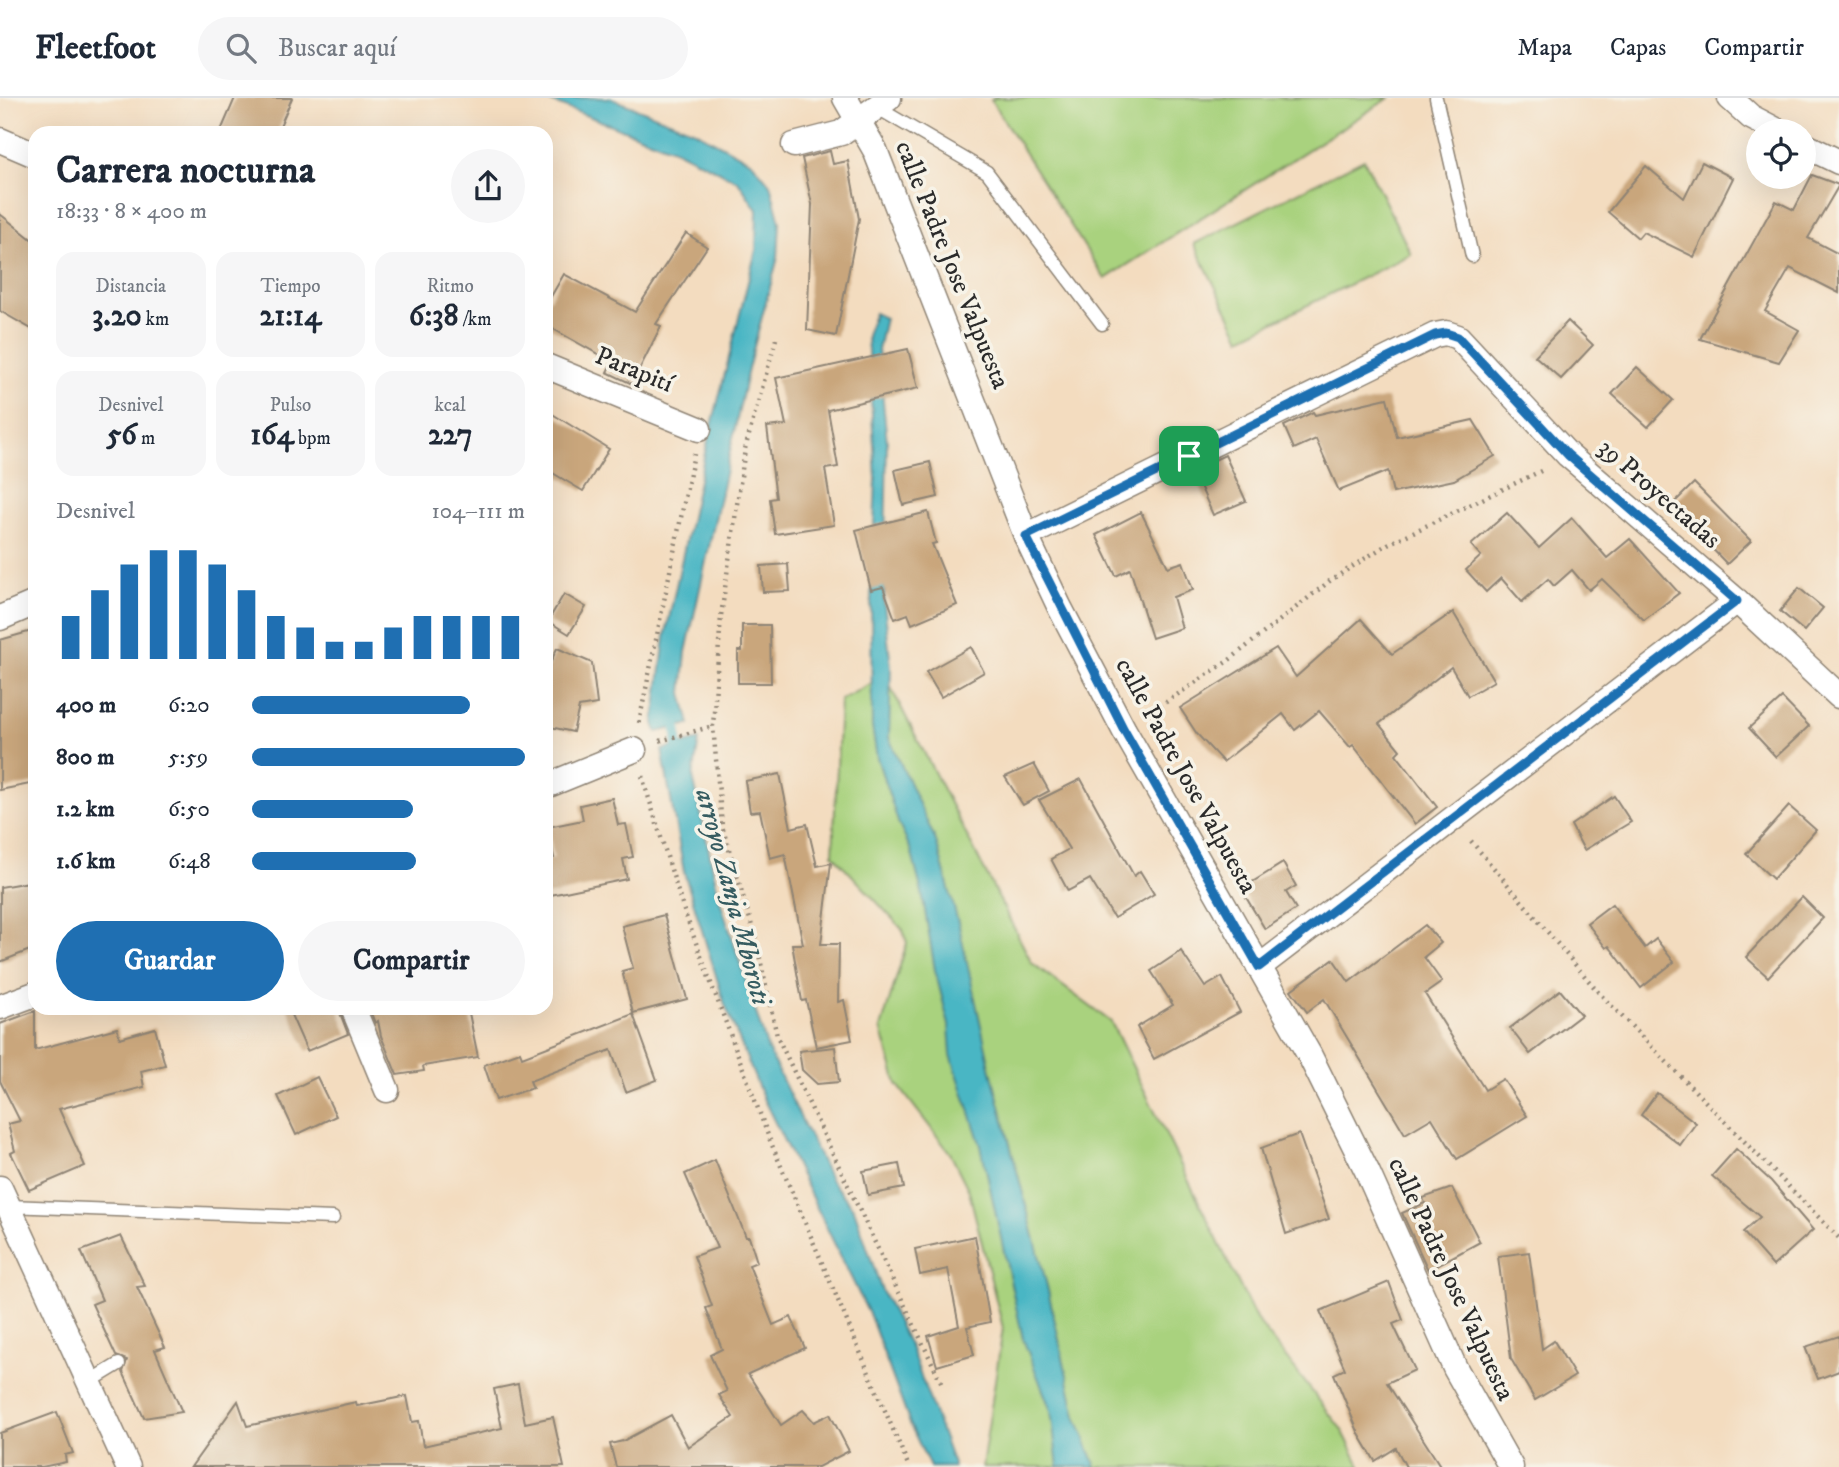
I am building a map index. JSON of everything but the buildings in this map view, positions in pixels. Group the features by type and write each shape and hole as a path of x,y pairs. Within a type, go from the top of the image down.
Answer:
{"street":[{"path":"1730,98 1755,119"},
{"path":"794,145 841,133 867,105"},
{"name":"calle Padre Jose Valpuesta","path":"867,105 875,150 1026,536 1124,730 1310,1056 1367,1171 1455,1368 1511,1467"},
{"path":"0,140 28,152"},
{"path":"1816,151 1839,162"},
{"name":"39 Proyectadas","path":"1026,536 1435,335 1446,333 1458,337 1568,455 1737,601 1839,696"},
{"name":"Parapití","path":"553,369 699,429"},
{"path":"1259,967 1737,601"},
{"path":"0,618 28,606"},
{"path":"553,783 634,750"},
{"path":"0,1007 28,997"},
{"path":"356,1015 387,1090"},
{"path":"4,1197 91,1381 128,1467"}],"lane":[{"path":"1436,98 1472,256"},
{"path":"867,105 987,172 1102,324"},
{"path":"4,1197 333,1218"},
{"path":"91,1381 119,1364"}],"path":[{"path":"776,339 745,449 721,616 713,726 722,826 755,936 777,1036 943,1386"},
{"path":"699,429 634,750 683,908 769,1138 909,1467"},
{"path":"1124,730 1228,661 1331,580 1388,544 1526,480 1568,455"},
{"path":"662,740 713,726"},
{"path":"1453,821 1599,993 1839,1238"}],"green space":[{"path":"1389,98 1105,279 991,100"},
{"path":"1364,159 1411,254 1241,338 1194,244"},
{"path":"885,676 1032,963 1111,1022 1256,1319 1342,1430 1361,1467 982,1467 1003,1328 969,1191 950,1153 897,1084 881,1028 907,943 903,930 833,855 840,700"}],"water":[{"path":"541,98 610,98 695,131 752,162 770,184 780,222 778,257 748,369 686,652 682,693 690,724 657,732 654,723 665,637 704,457 756,250 757,210 738,181 676,150"},
{"path":"874,313 885,318 878,350 887,442 884,602 891,667 889,738 936,841 959,926 991,1071 1047,1286 1076,1416 1096,1467 1058,1467 1051,1411 1023,1339 981,1146 951,1055 949,1025 935,970 922,893 911,850 899,825 877,758 872,727 871,598 876,478 867,336"},
{"path":"699,740 693,777 719,897 768,1050 830,1179 854,1209 882,1291 911,1349 954,1467 930,1467 910,1424 870,1316 763,1098 725,1005 684,872 662,750"}],"waterway":[{"name":"arroyo Zanja Mboroti","path":"676,717 678,758"}],"route":[{"path":"1446,333 1458,337 1568,455 1737,601 1259,967 1124,730 1059,606 1026,536 1189,456 1435,335 1446,333"}]}
